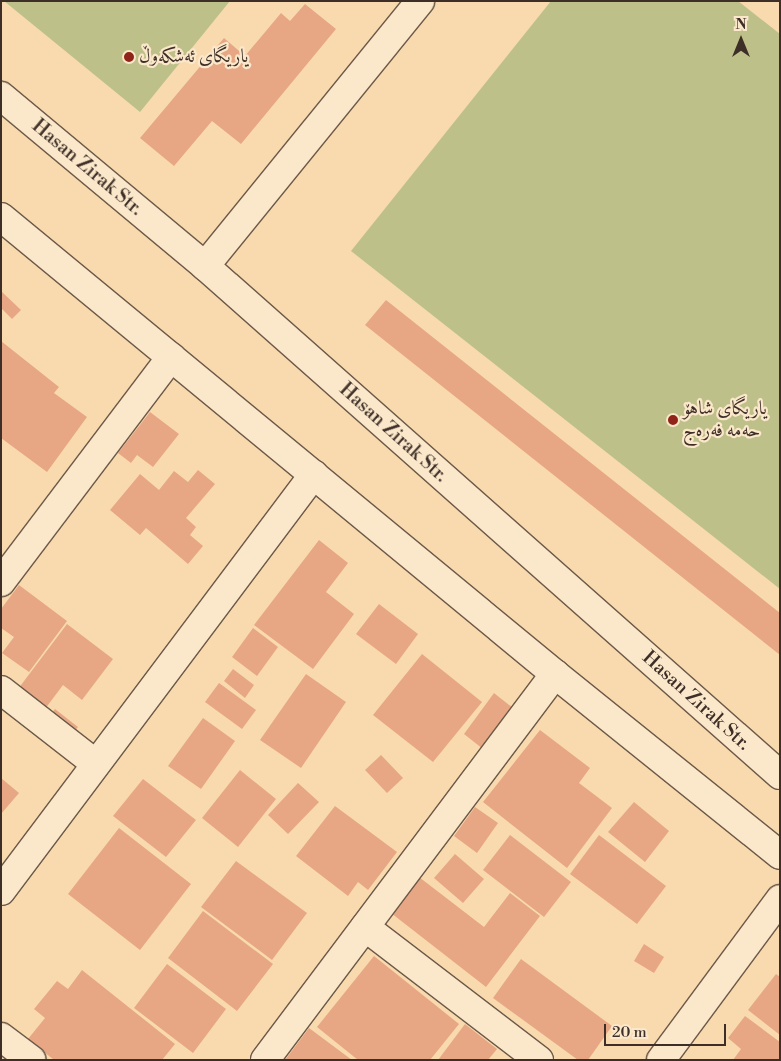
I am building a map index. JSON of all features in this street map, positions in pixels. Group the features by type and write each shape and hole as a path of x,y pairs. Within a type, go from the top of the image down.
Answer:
{"street":[{"path":"205,266 420,1"},
{"name":"Hasan Zirak Str.","path":"1,96 205,266 780,775"},
{"path":"1,216 555,674 780,855"},
{"path":"1,582 170,357"},
{"path":"1,891 314,474"},
{"path":"265,1060 555,674"},
{"path":"1,690 96,764"},
{"path":"661,1060 780,899"},
{"path":"365,927 539,1060"},
{"path":"1,1036 31,1060"}],"green space":[{"name":"یاریگای ئەشکەوڵ","path":"4,1 230,1 140,112"},
{"name":"یاریگای شاهۆ حەمە فەرەج","path":"551,1 738,1 780,34 780,589 351,251"}],"building":[{"path":"305,4 336,29 241,144 212,121 174,166 140,138 224,38 245,56 281,13 290,21"},
{"path":"1,291 21,310 12,319 1,308"},
{"path":"386,300 780,613 780,655 365,325"},
{"path":"1,341 59,387 54,393 87,417 47,472 1,438"},
{"path":"150,412 179,434 153,467 137,455 131,463 118,453"},
{"path":"198,470 215,484 186,518 196,527 190,535 203,546 188,564 146,528 140,535 110,510 140,474 159,490 174,471 188,482"},
{"path":"319,540 348,563 326,592 354,614 313,669 254,625"},
{"path":"19,585 67,621 29,672 2,653 14,637 1,628 1,609"},
{"path":"379,604 418,634 396,664 356,634"},
{"path":"67,624 113,659 82,700 63,685 42,713 15,693"},
{"path":"253,628 278,647 257,676 232,657"},
{"path":"422,654 482,702 433,762 373,715"},
{"path":"233,669 254,685 245,698 224,681"},
{"path":"306,674 346,702 301,768 260,740"},
{"path":"219,683 256,710 242,729 205,702"},
{"path":"494,693 513,708 483,749 464,734"},
{"path":"55,709 78,727 70,737 47,719"},
{"path":"203,718 235,741 201,789 168,766"},
{"path":"540,730 590,768 579,783 612,808 567,868 483,802"},
{"path":"381,755 403,778 387,793 365,770"},
{"path":"240,770 276,799 238,847 202,818"},
{"path":"1,778 19,793 1,814"},
{"path":"143,779 196,820 166,857 113,816"},
{"path":"298,783 319,802 288,834 268,815"},
{"path":"634,802 669,831 645,862 608,832"},
{"path":"335,806 397,852 368,890 358,882 348,896 296,856"},
{"path":"475,807 498,823 477,853 454,836"},
{"path":"119,828 191,884 140,950 68,894"},
{"path":"510,835 571,882 544,917 483,870"},
{"path":"599,835 666,886 637,924 570,874"},
{"path":"455,854 484,879 463,903 434,878"},
{"path":"236,861 307,913 272,960 201,907"},
{"path":"419,877 484,927 510,893 540,916 486,987 391,913"},
{"path":"203,911 273,964 237,1011 168,958"},
{"path":"644,944 664,957 654,973 634,961"},
{"path":"374,956 459,1024 430,1060 358,1060 317,1027"},
{"path":"521,959 612,1026 588,1060 578,1060 493,998"},
{"path":"167,964 226,1009 193,1053 134,1008"},
{"path":"82,970 175,1044 162,1060 54,1060 28,1039 45,1018 34,1009 57,981 68,989"},
{"path":"776,974 780,977 780,1035 748,1010"},
{"path":"745,1016 780,1042 780,1060 733,1060 741,1049 728,1038"},
{"path":"465,1024 497,1049 488,1060 438,1060"},
{"path":"309,1028 352,1060 285,1060"}],"place":[{"name":"یاریگای ئەشکەوڵ","path":"129,57"},
{"name":"یاریگای شاهۆ حەمە فەرەج","path":"673,420"}]}
